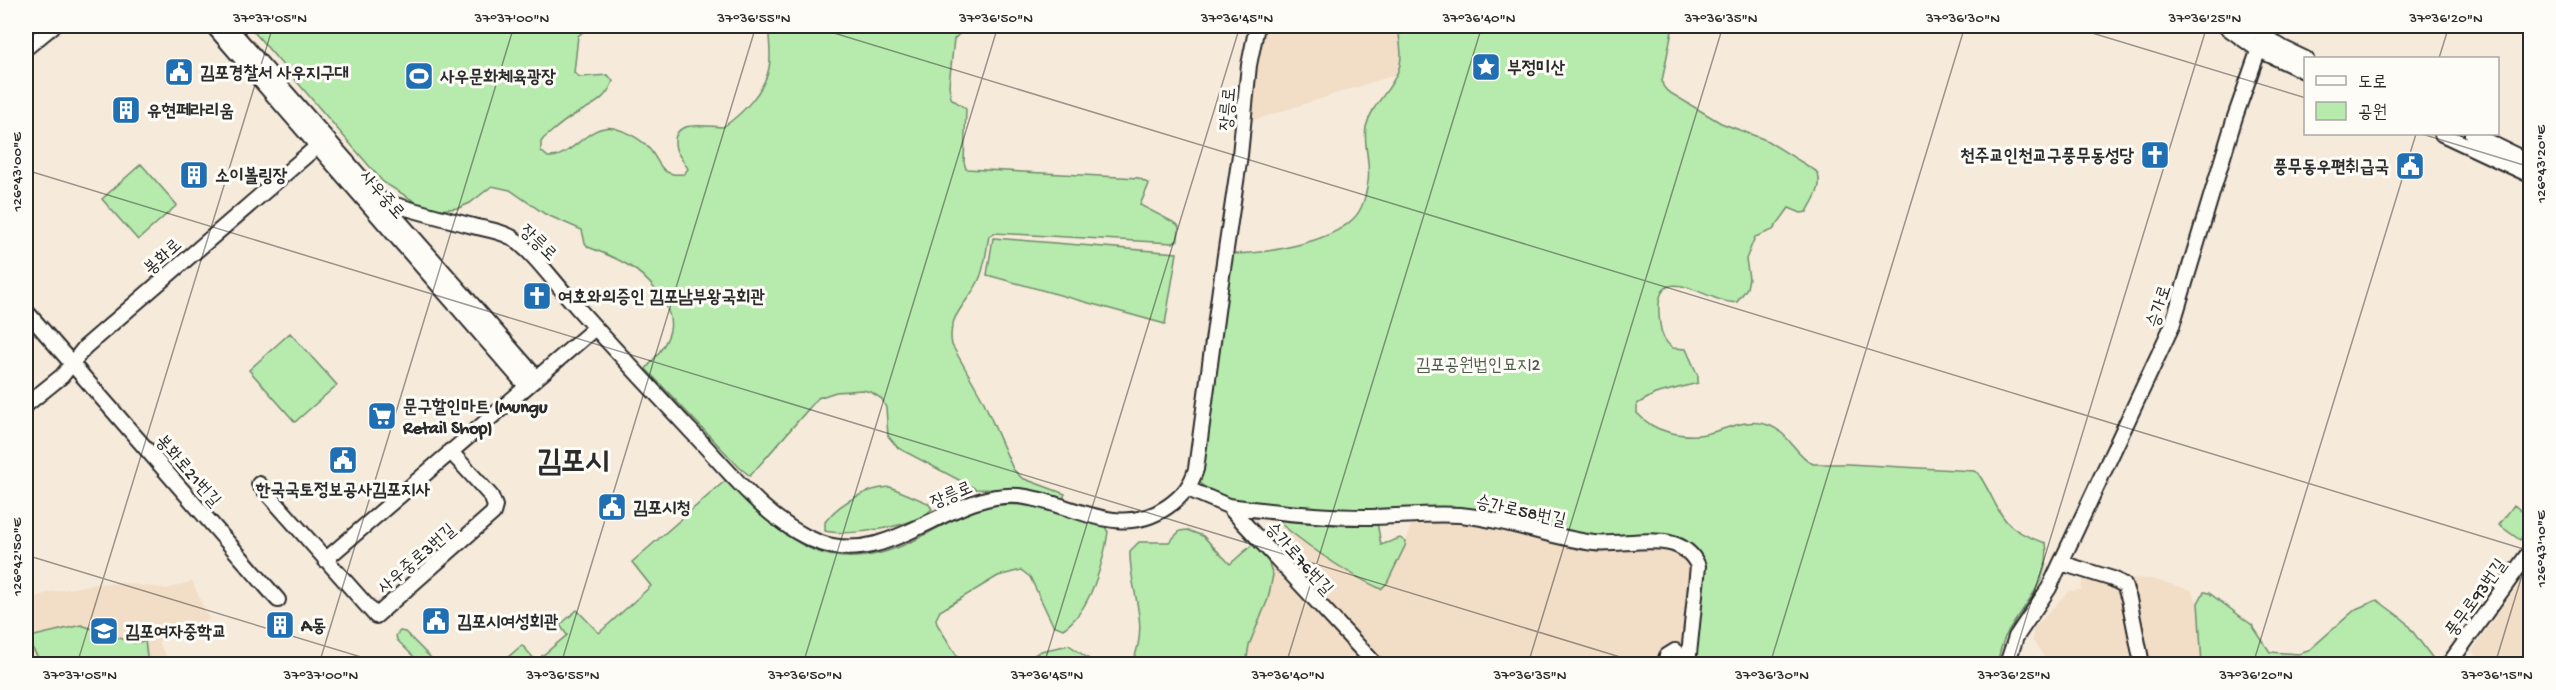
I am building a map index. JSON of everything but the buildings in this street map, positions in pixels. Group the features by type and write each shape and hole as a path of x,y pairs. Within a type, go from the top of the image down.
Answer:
{"street":[{"path":"26,48 53,26"},
{"name":"사우중로","path":"213,26 322,142 531,381"},
{"name":"사우중로","path":"228,26 322,142 382,201 531,381"},
{"name":"장릉로","path":"382,201 509,236 521,244 595,328 760,502 791,528 819,542 850,548 866,546 897,536 977,501 1001,495 1049,502 1113,521 1135,521 1159,513 1188,489 1196,468 1240,155 1249,65 1257,26"},
{"path":"2225,26 2259,32 2304,58"},
{"path":"2259,32 2304,70"},
{"name":"승가로","path":"2007,664 2016,637 2044,598 2172,326 2259,32"},
{"path":"2444,135 2530,175"},
{"path":"2474,135 2530,162"},
{"name":"봉화로","path":"26,405 55,383 85,347 322,142"},
{"name":"봉화로21번길","path":"26,310 71,365 278,600"},
{"path":"259,484 325,560 595,328"},
{"name":"사우중로3번길","path":"325,560 376,616 488,520 495,506 491,496 450,451"},
{"name":"승가로76번길","path":"1188,489 1228,506 1375,664"},
{"name":"승가로58번길","path":"1228,506 1328,516 1460,515 1489,519 1595,543 1661,542 1679,545 1690,553 1698,566 1688,664"},
{"name":"풍무로93번길","path":"2448,664 2530,551"},
{"path":"2061,562 2113,579 2124,585 2142,664"},
{"path":"1664,664 1667,656 1675,651 1688,664"}],"shaded area":[{"path":"1262,26 1398,26 1401,60 1399,69 1397,74 1248,122 1253,70"},
{"path":"1413,519 1452,519 1606,549 1668,548 1683,554 1690,565 1691,582 1684,664 1246,664 1249,645 1272,587 1271,565 1257,547 1281,524 1336,564 1381,589 1405,546"},
{"path":"2530,568 2530,664 2490,664 2477,658 2472,651"},
{"path":"2084,573 2115,582 2131,578 2152,579 2191,590 2198,603 2202,664 2049,664 2033,641 2033,629 2069,591 2081,590"},
{"name":"김포여자중학교","path":"192,581 209,620 158,642 171,664 26,664 26,600 47,593 95,584 124,583 167,589"}],"green space":[{"path":"249,26 590,26 578,36 574,73 580,77 608,75 613,81 601,99 567,119 544,138 541,142 541,151 548,157 556,156 596,131 614,128 640,140 652,152 661,167 669,173 684,174 688,169 676,149 675,139 678,132 690,126 723,127 745,109 762,86 769,68 769,26 968,26 954,39 949,85 951,98 966,109 964,162 966,169 1139,178 1149,184 1140,205 1177,224 1179,227 1178,240 1173,243 994,233 989,236 980,277 952,326 952,345 983,400 1013,469 1022,478 1065,494 1063,499 1019,490 976,489 898,448 888,436 886,408 882,399 871,392 862,390 836,392 818,398 750,476 646,369 660,351 670,330 668,311 664,301 650,283 621,261 588,247 582,230 545,214 510,190 492,186 470,203 459,208 438,210 425,208 383,182"},
{"name":"김포공원법인묘지2","path":"1398,26 1673,26 1662,81 1667,91 1721,123 1766,140 1816,171 1819,187 1807,212 1801,213 1789,208 1773,230 1755,237 1746,259 1749,278 1747,288 1737,302 1726,302 1685,287 1673,285 1664,289 1659,301 1662,334 1673,348 1686,349 1698,376 1698,383 1655,394 1637,404 1637,413 1659,429 1686,435 1705,434 1753,422 1768,425 1781,433 1806,460 1813,464 1848,464 1978,473 1997,508 2009,524 2018,531 2046,543 2047,556 2040,581 2005,637 1997,664 1694,664 1701,562 1694,549 1685,541 1659,536 1604,539 1467,510 1447,508 1350,511 1259,504 1234,500 1204,487 1199,480 1231,254 1261,252 1313,241 1342,227 1359,211 1364,202 1368,182 1366,127 1372,112 1391,85 1400,66"},
{"path":"141,164 177,205 138,240 102,199"},
{"path":"993,238 1177,253 1165,324 987,275"},
{"path":"290,333 337,385 295,422 249,370"},
{"path":"726,480 770,522 791,538 812,550 835,556 860,557 887,551 919,538 968,513 999,505 1026,505 1053,511 1105,527 1108,532 1099,571 1088,598 1073,621 1063,629 1053,625 1030,577 1021,570 998,576 940,611 936,619 937,624 962,664 500,664 522,645 536,661 567,635 560,625 577,610 599,633 651,586 632,562"},
{"path":"890,487 928,503 932,509 911,521 881,529 849,533 825,531 825,522 846,503 872,490"},
{"path":"2514,505 2530,518 2530,525 2520,540 2499,525"},
{"path":"1281,517 1377,522 1381,545 1400,538 1406,542 1387,583 1381,589 1355,576 1317,551 1281,524 1279,519"},
{"path":"1187,530 1203,536 1230,564 1253,544 1267,558 1273,575 1268,599 1249,645 1246,664 1132,664 1140,634 1130,551 1139,542 1169,542 1180,531"},
{"path":"2204,592 2209,593 2252,625 2270,652 2299,654 2308,651 2356,609 2377,600 2404,620 2437,664 2202,664 2198,603"},
{"path":"81,625 134,643 145,641 148,664 42,664 26,638"},
{"path":"400,631 405,632 437,664 421,664 397,640 396,635"},
{"path":"1069,645 1096,664 1019,664 1041,651"}],"place":[{"name":"부정미산","path":"1486,67"},
{"name":"김포경찰서 사우지구대","path":"179,72"},
{"name":"사우문화체육광장","path":"419,76"},
{"name":"유현페라리움","path":"126,110"},
{"name":"천주교인천교구풍무동성당","path":"2155,155"},
{"name":"풍무동우편취급국","path":"2410,166"},
{"name":"소이볼링장","path":"194,175"},
{"name":"여호와의증인 김포남부왕국회관","path":"537,296"},
{"name":"문구할인마트 (Mungu Retail Shop)","path":"382,416"},
{"name":"한국국토정보공사김포지사","path":"343,460"},
{"name":"김포시청","path":"612,507"},
{"name":"김포시여성회관","path":"436,621"},
{"name":"A동","path":"280,625"},
{"name":"김포여자중학교","path":"104,631"}],"district":[{"name":"김포시","path":"573,460"}]}
